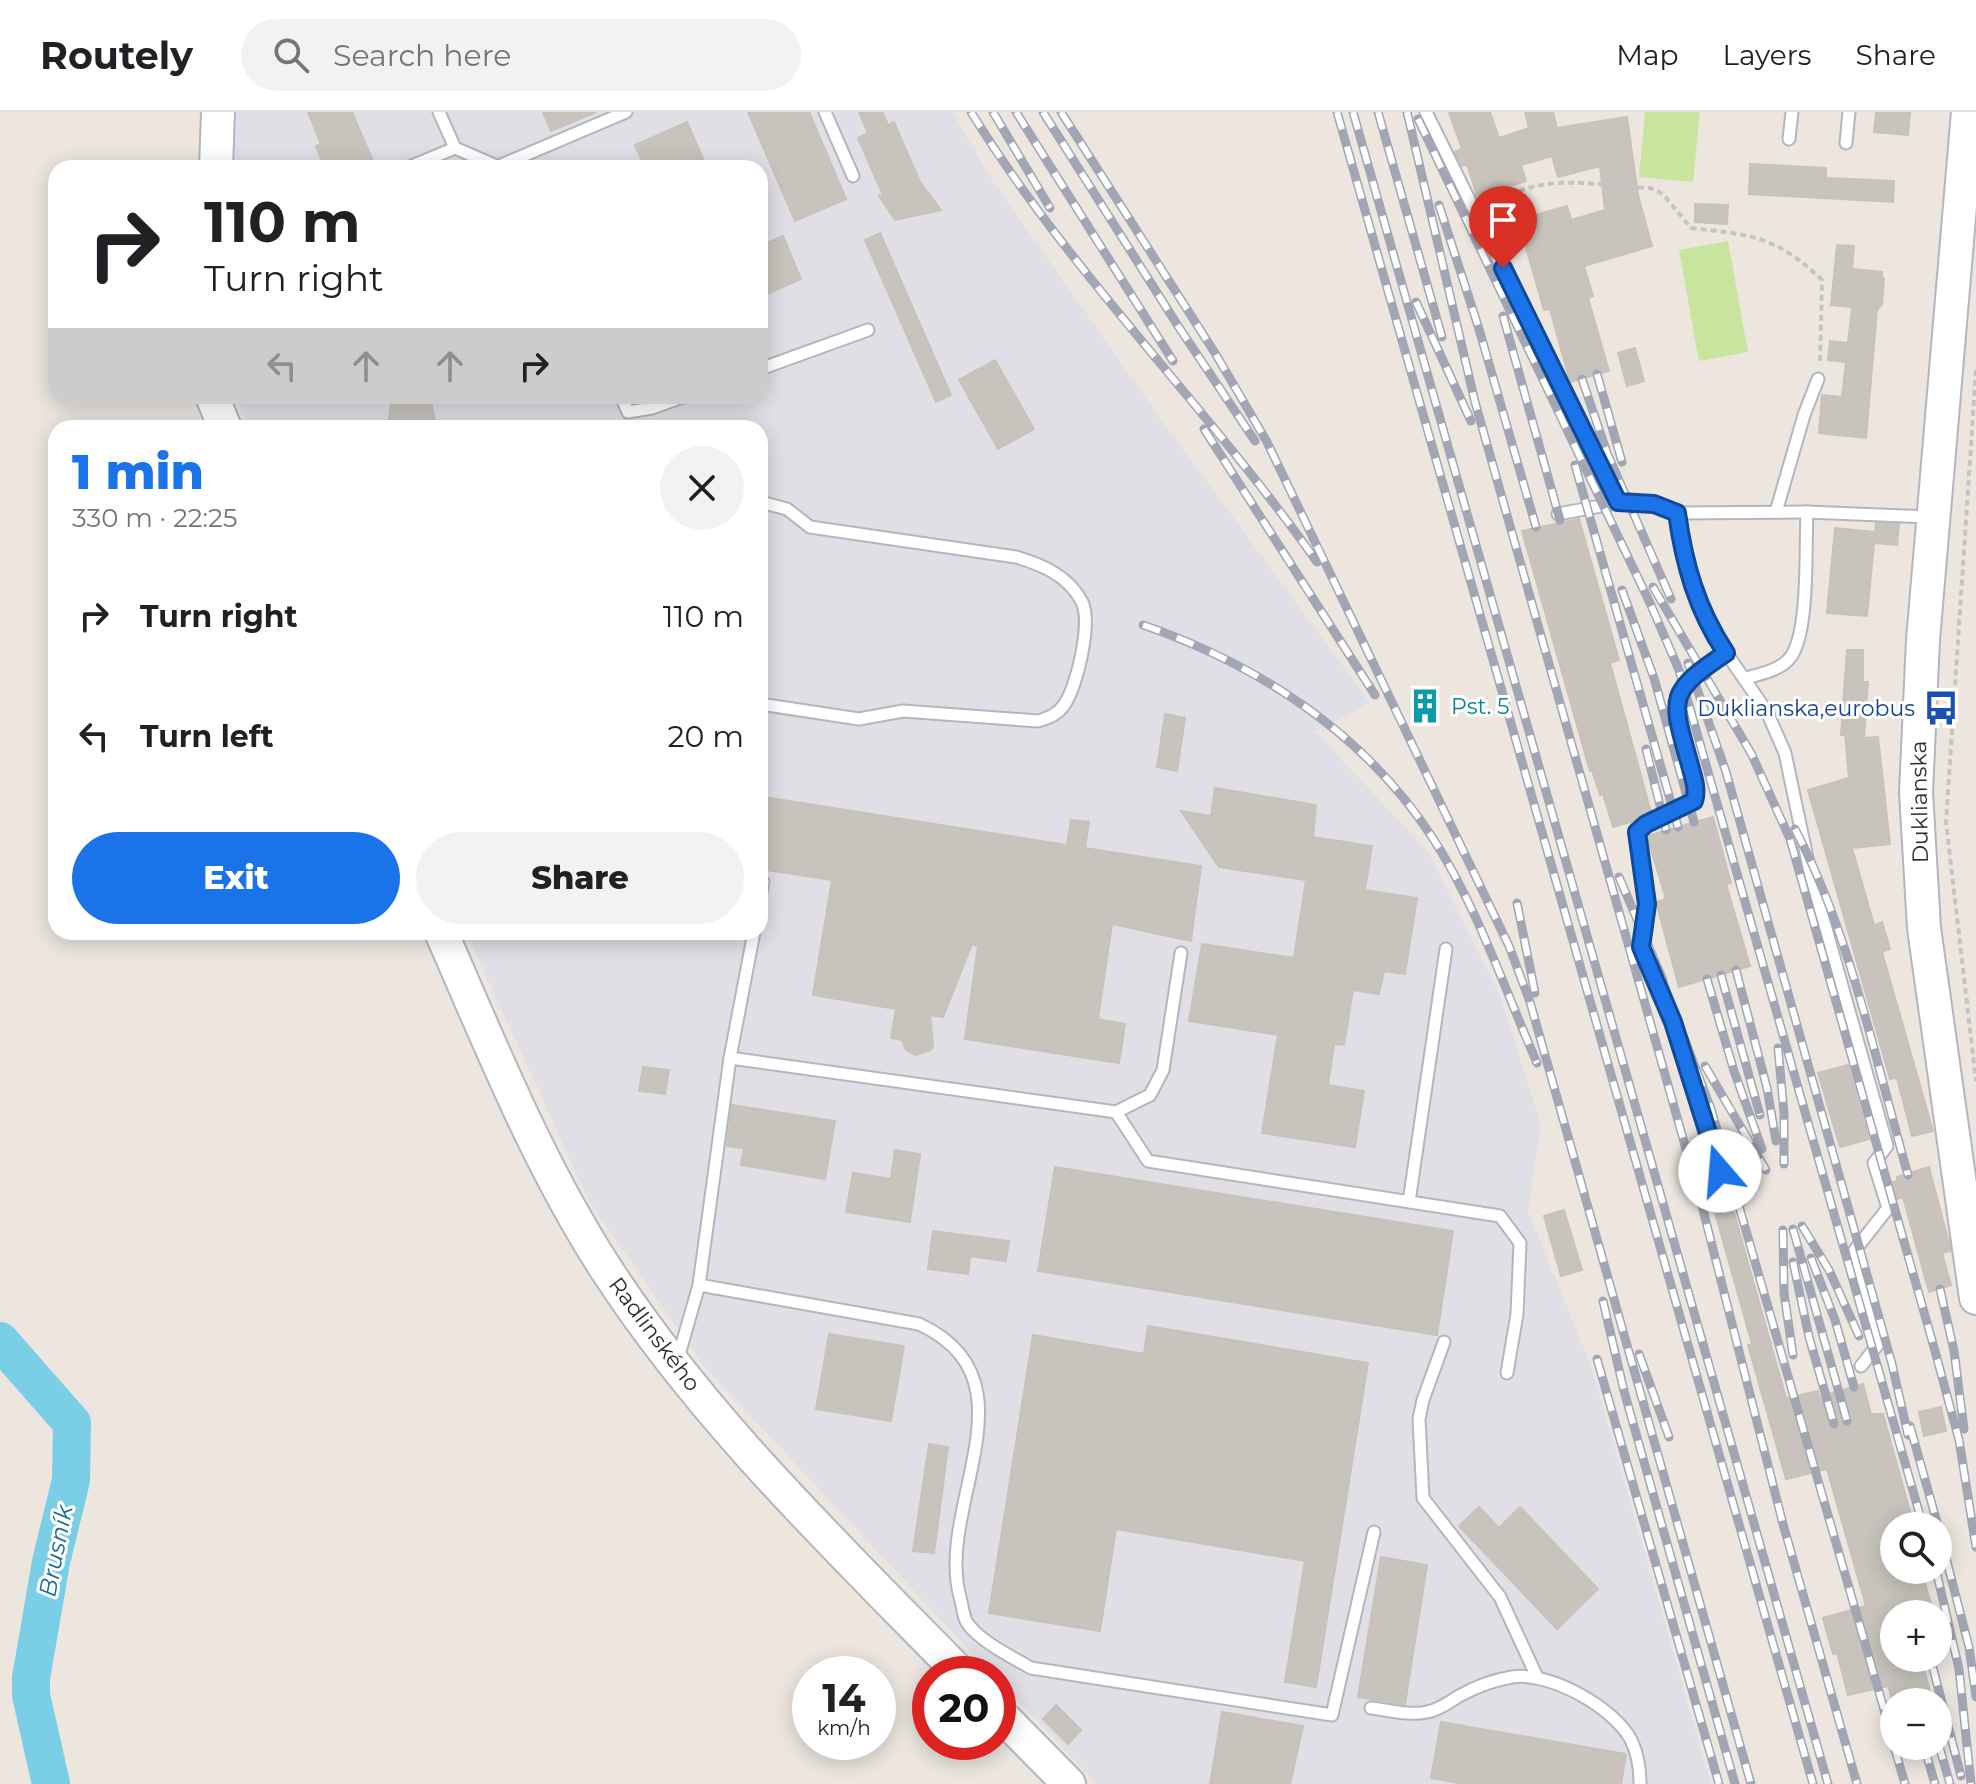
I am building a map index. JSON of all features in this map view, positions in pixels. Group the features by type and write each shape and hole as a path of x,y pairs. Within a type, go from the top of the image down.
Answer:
{"street":[{"path":"216,160 218,112"},
{"name":"Duklianska","path":"1968,112 1918,721 1919,861 1924,928 1976,1298"},
{"name":"Radlinského","path":"445,940 523,1118 608,1272 676,1365 768,1473 944,1656"},
{"path":"1016,1733 1058,1781"}],"lane":[{"path":"439,112 455,148 483,160"},
{"path":"516,160 626,112"},
{"path":"825,112 853,176"},
{"path":"1426,112 1618,502"},
{"path":"1789,139 1792,112"},
{"path":"1846,143 1849,112"},
{"path":"433,160 455,148"},
{"path":"768,366 868,330"},
{"path":"1776,512 1799,429 1818,379"},
{"path":"624,404 628,412 663,404"},
{"path":"1558,514 1618,502 1654,504 1677,513 1807,512 1934,518"},
{"path":"768,504 787,509 810,527 1016,557 1040,564 1072,588 1083,604 1085,626 1081,659 1065,704 1052,717 1038,721 903,711 859,719 768,705"},
{"path":"1744,679 1789,660 1801,635 1807,512"},
{"path":"1677,513 1681,546 1694,592 1709,628 1767,712 1785,753 1810,872 1887,1146 1874,1163 1888,1208 1855,1250 1879,1343 1861,1366"},
{"path":"1726,653 1693,677 1677,696 1677,719 1695,781 1694,801 1646,824 1637,832 1637,843 1647,904 1641,947 1644,959 1673,1022 1720,1171 1740,1200"},
{"path":"676,1365 699,1285 730,1058 752,940"},
{"path":"1409,1202 1446,949"},
{"path":"730,1058 1116,1112 1150,1095 1163,1070 1181,953"},
{"path":"1116,1112 1148,1161 1500,1216 1520,1243 1517,1314 1507,1373"},
{"path":"699,1285 919,1324 940,1333 963,1354 974,1380 979,1414 957,1557 957,1587 967,1621 1000,1651 1031,1668 1332,1715 1374,1532"},
{"path":"1444,1342 1419,1419 1423,1498 1500,1597 1537,1677"},
{"path":"1371,1708 1417,1714 1430,1712 1482,1685 1513,1676 1537,1677 1599,1707 1618,1725 1631,1740 1639,1765 1640,1784"}],"path":[{"path":"1519,191 1538,184 1565,182 1650,188 1663,194 1691,228 1750,235 1796,255 1822,280 1823,333 1818,379"},
{"path":"1976,370 1946,822 1976,1081"}],"shaded area":[{"path":"230,112 952,112 992,180 1157,414 1370,703 1315,731 1429,853 1500,995 1541,1125 1528,1211 1591,1366 1711,1784 1097,1784 1016,1699 1016,1656 975,1656 703,1365 589,1201 470,940 768,940 768,420 246,420 240,404 768,404 768,160 227,160"}],"green space":[{"path":"1645,112 1700,112 1693,182 1639,177"},
{"path":"1728,241 1748,352 1699,361 1679,250"}],"building":[{"path":"308,112 352,112 372,160 322,160 316,146 321,144"},
{"path":"543,112 596,112 551,131"},
{"path":"748,112 809,112 846,199 795,221"},
{"path":"859,112 882,112 888,125 894,122 920,182 941,210 895,220 879,196 883,195 858,138 868,133"},
{"path":"1449,112 1490,112 1499,138 1529,128 1525,112 1553,112 1557,128 1627,117 1638,195 1652,246 1584,266 1593,296 1588,298 1609,371 1570,382 1550,309 1544,310 1518,220 1567,206 1571,220 1605,210 1600,166 1558,177 1552,156 1521,165 1526,181 1477,196 1467,164 1462,166 1455,152 1462,149"},
{"path":"1876,112 1910,112 1908,135 1874,132"},
{"path":"687,122 704,160 642,160 635,145"},
{"path":"1750,164 1826,168 1826,178 1894,181 1893,202 1749,194"},
{"path":"1695,204 1728,205 1727,224 1695,222"},
{"path":"880,233 951,395 936,402 865,240"},
{"path":"783,236 801,279 768,293 768,243"},
{"path":"1837,245 1854,246 1852,269 1882,272 1884,278 1882,304 1877,310 1866,438 1819,433 1822,395 1842,397 1846,362 1828,360 1830,341 1848,343 1852,307 1831,305"},
{"path":"1635,348 1644,381 1627,386 1618,353"},
{"path":"995,360 1034,429 998,449 959,380"},
{"path":"391,404 432,404 435,420 429,420 389,420"},
{"path":"1579,519 1619,660 1610,663 1651,812 1613,827 1603,794 1600,795 1590,771 1522,531"},
{"path":"1876,523 1899,524 1897,545 1874,543 1867,616 1827,613 1835,528 1875,532"},
{"path":"1847,650 1863,650 1863,682 1868,682 1864,738 1878,737 1890,844 1852,848 1874,925 1882,922 1890,949 1882,952 1933,1131 1912,1136 1897,1078 1890,1079 1808,790 1849,778 1845,735 1841,735"},
{"path":"1165,714 1185,718 1177,771 1157,767"},
{"path":"1215,788 1316,805 1313,837 1372,846 1365,890 1417,898 1405,974 1384,971 1379,994 1353,990 1344,1045 1334,1044 1328,1085 1364,1091 1355,1147 1262,1133 1278,1035 1189,1021 1202,944 1294,958 1306,880 1219,867 1181,811 1211,816"},
{"path":"768,798 1067,845 1071,820 1089,822 1085,848 1201,866 1191,941 1112,924 1098,1019 1125,1024 1119,1063 965,1039 978,946 972,944 943,1017 930,1015 931,1050 916,1055 906,1050 902,1040 891,1038 896,1009 813,995 832,880 768,870"},
{"path":"1713,817 1731,883 1726,884 1750,966 1679,987 1656,902 1666,899 1647,836"},
{"path":"1848,1065 1869,1139 1840,1147 1818,1073"},
{"path":"643,1067 669,1070 665,1094 639,1091"},
{"path":"732,1105 835,1121 825,1179 741,1165 744,1148 727,1146"},
{"path":"895,1150 920,1154 910,1222 846,1212 853,1173 891,1179"},
{"path":"1055,1167 1453,1231 1437,1335 1038,1271"},
{"path":"1929,1167 1950,1247 1950,1251 1942,1253 1951,1285 1929,1292 1903,1197 1894,1200 1889,1183 1898,1181 1897,1177"},
{"path":"1724,1191 1731,1202 1786,1398 1818,1391 1819,1397 1863,1384 1871,1414 1883,1414 1910,1512 1880,1512 1880,1584 1925,1584 1930,1600 1880,1600 1880,1672 1925,1672 1929,1688 1888,1686 1848,1695 1837,1653 1833,1654 1823,1618 1866,1606 1827,1469 1786,1479 1710,1195"},
{"path":"1564,1210 1582,1270 1561,1276 1544,1216"},
{"path":"933,1231 1009,1241 1006,1261 970,1256 968,1274 928,1269"},
{"path":"1148,1326 1368,1363 1316,1687 1285,1682 1305,1561 1116,1529 1100,1631 989,1613 1033,1335 1144,1354"},
{"path":"829,1334 904,1346 891,1421 816,1409"},
{"path":"1941,1407 1946,1431 1924,1436 1919,1412"},
{"path":"929,1444 948,1447 934,1553 913,1551"},
{"path":"1479,1507 1499,1528 1520,1507 1598,1589 1557,1629 1459,1526"},
{"path":"1381,1557 1427,1565 1405,1704 1358,1697"},
{"path":"1056,1705 1081,1730 1068,1744 1043,1719"},
{"path":"1222,1712 1303,1726 1290,1784 1210,1784"},
{"path":"1441,1722 1626,1754 1621,1784 1465,1784 1431,1778"}],"waterway":[{"name":"Brusník","path":"0,1341 72,1423 71,1480 51,1562 31,1678 31,1695 51,1784"}],"railway":[{"path":"971,112 1010,171 1095,284 1231,449 1317,562"},
{"path":"993,112 1050,208"},
{"path":"1016,112 1173,361"},
{"path":"1043,112 1178,326 1255,441"},
{"path":"1061,112 1215,353 1267,442 1509,946 1530,1002 1751,1784"},
{"path":"1337,112 1813,1784"},
{"path":"1353,112 1828,1784"},
{"path":"1378,112 1442,337"},
{"path":"1407,112 1475,402 1701,1202 1783,1524 1857,1784"},
{"path":"1418,119 1650,603 1679,670 1919,1512"},
{"path":"1439,205 1479,329 1536,527"},
{"path":"1416,302 1471,421"},
{"path":"1503,316 1560,520"},
{"path":"1597,374 1622,462"},
{"path":"1582,379 1607,453 1671,599"},
{"path":"1204,429 1375,695"},
{"path":"1575,465 1678,827"},
{"path":"1653,587 1751,753 1790,839 1959,1440 1976,1547"},
{"path":"1622,590 1654,678 1694,822"},
{"path":"1143,625 1228,660 1306,707 1341,735 1405,800 1432,837 1462,890 1537,1063"},
{"path":"1688,663 1726,772 1892,1364 1908,1435"},
{"path":"1646,749 1666,830"},
{"path":"1795,829 1815,870 1847,955 1908,1175"},
{"path":"1619,877 1663,980"},
{"path":"1517,903 1535,993"},
{"path":"1658,969 1711,1109 1880,1695"},
{"path":"1736,970 1767,1088 1776,1141"},
{"path":"1721,975 1760,1115"},
{"path":"1707,979 1734,1071 1762,1149"},
{"path":"1778,1048 1784,1113 1784,1164"},
{"path":"1705,1066 1766,1170"},
{"path":"1802,1226 1829,1270 1859,1336"},
{"path":"1793,1229 1847,1421"},
{"path":"1783,1230 1784,1293 1793,1355"},
{"path":"1811,1258 1835,1320 1854,1387"},
{"path":"1793,1262 1809,1337 1834,1424"},
{"path":"1940,1289 1954,1351 1964,1429"},
{"path":"1603,1301 1624,1391 1735,1784"},
{"path":"1639,1354 1669,1437"},
{"path":"1597,1359 1719,1784"},
{"path":"1910,1426 1934,1512"},
{"path":"1952,1581 1969,1647 1976,1697"},
{"path":"1939,1584 1959,1669 1971,1784"},
{"path":"1934,1672 1961,1776"},
{"path":"1898,1760 1905,1784"},
{"path":"1928,1760 1935,1784"},
{"path":"1943,1760 1950,1784"}],"place":[{"name":"Pst. 5","path":"1425,706"},
{"name":"Duklianska,eurobus","path":"1941,708"}],"route":[{"path":"1503,268 1618,502 1654,504 1677,513 1681,546 1694,592 1709,628 1726,653 1693,677 1677,696 1675,709 1679,729 1695,781 1694,801 1646,824 1637,832 1647,904 1641,947 1673,1022 1720,1171"}]}
